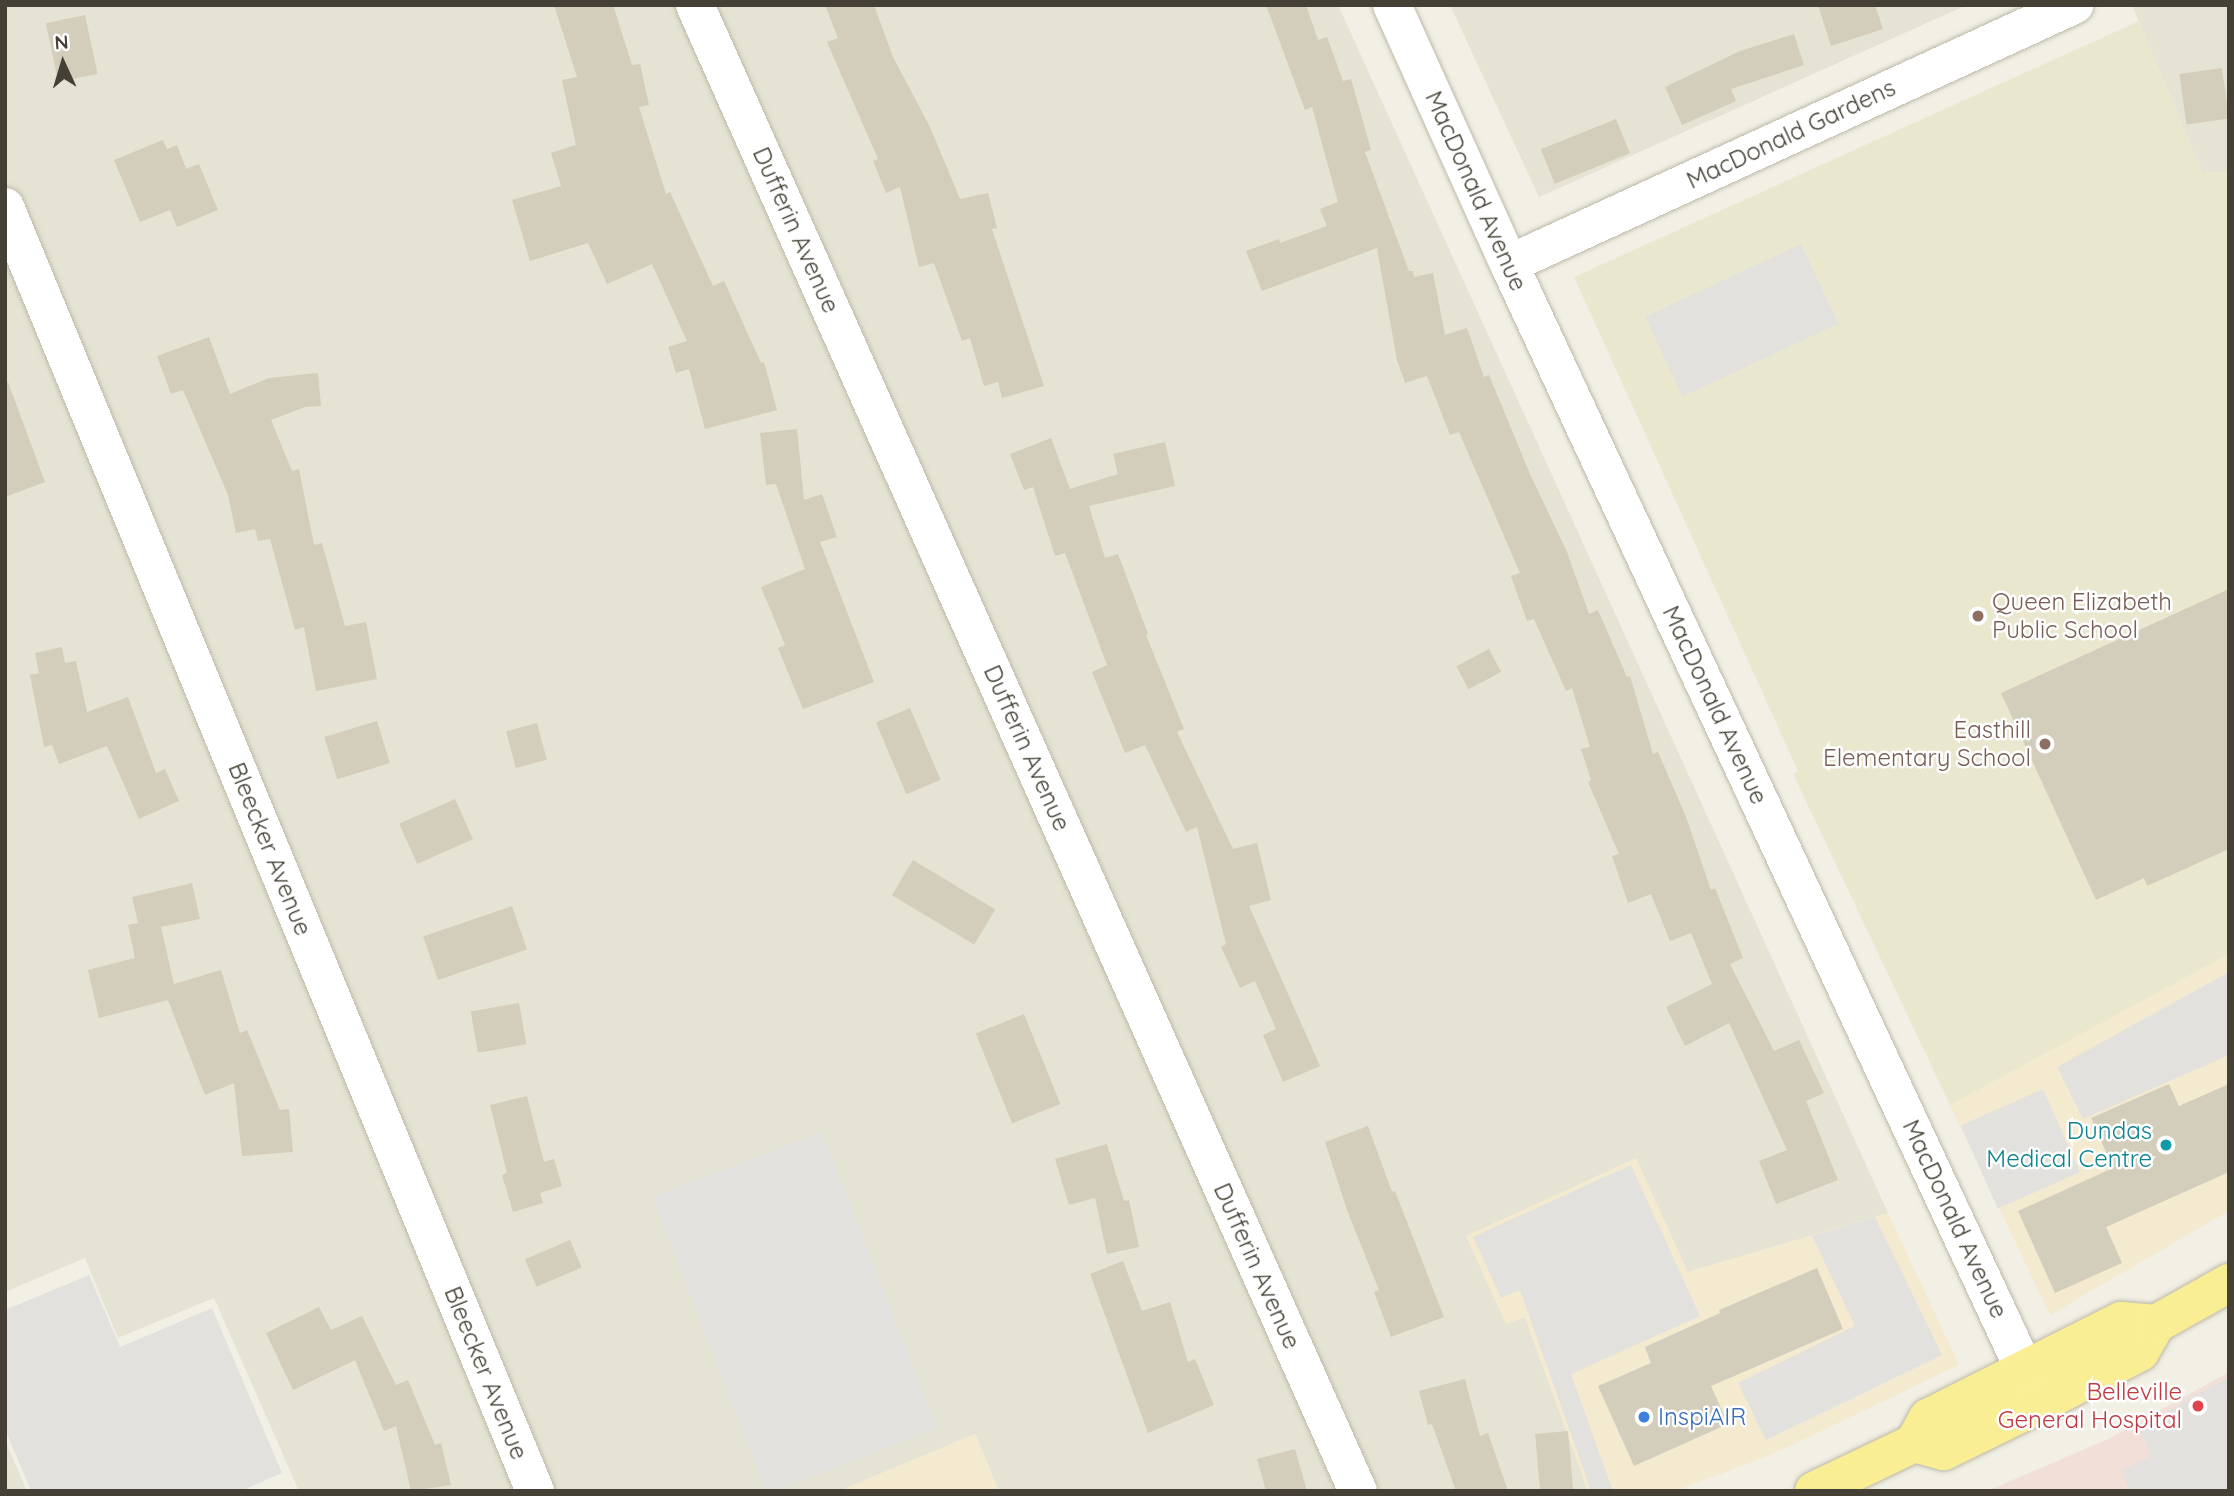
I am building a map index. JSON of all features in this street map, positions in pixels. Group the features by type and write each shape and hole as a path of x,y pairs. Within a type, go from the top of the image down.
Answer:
{"main road":[{"path":"1914,1443 1944,1451 2040,1404 2140,1352 2156,1324 2229,1283"},
{"path":"1814,1491 1914,1443 1928,1418 2121,1321 2156,1324"}],"street":[{"name":"Dufferin Avenue","path":"695,5 1358,1491"},
{"name":"MacDonald Avenue","path":"1392,5 1509,264 2040,1404"},
{"name":"MacDonald Gardens","path":"1509,264 2074,5"},
{"name":"Bleecker Avenue","path":"5,207 534,1491"}],"shaded area":[{"path":"5,5 1338,5 1888,1213 1688,1272 1466,1235 1506,1323 1525,1317 1588,1491 999,1491 975,1434 839,1491 299,1491 214,1298 118,1338 85,1258 5,1292"},
{"path":"1450,5 1967,5 1539,197"},
{"path":"2132,5 2229,5 2229,173 2202,172"},
{"name":"Queen Elizabeth Public School","path":"2139,21 2202,172 2229,173 2229,954 1950,1105 1793,774 1798,771 1574,277"},
{"path":"1801,244 1838,324 1682,396 1645,317"},
{"path":"2229,954 2229,1211 2050,1315 1950,1105"},
{"path":"2229,972 2229,1055 2083,1119 2057,1067"},
{"path":"2043,1089 2080,1172 1998,1209 1961,1126"},
{"path":"822,1132 937,1428 775,1491 766,1491 652,1197"},
{"path":"1636,1158 1688,1272 1888,1213 1959,1365 1771,1455 1675,1491 1588,1491 1525,1317 1506,1324 1466,1236"},
{"path":"1631,1165 1700,1316 1571,1374 1613,1491 1591,1491 1520,1290 1501,1298 1473,1237"},
{"path":"1875,1217 1942,1355 1766,1440 1738,1383 1855,1326 1812,1236"},
{"path":"89,1275 120,1347 212,1308 282,1473 241,1491 31,1491 5,1429 5,1310"},
{"name":"Belleville General Hospital","path":"2229,1372 2229,1491 1987,1491 2108,1439"},
{"name":"Belleville General Hospital","path":"2229,1377 2229,1491 2130,1491 2121,1471 2151,1456 2138,1428"},
{"path":"975,1434 999,1491 839,1491"},
{"path":"5,1440 27,1491 5,1491"}],"building":[{"path":"554,5 613,5 632,65 640,64 649,105 639,107 666,194 670,192 713,286 724,281 761,363 764,362 777,410 705,429 689,369 676,373 668,347 687,341 652,264 607,284 588,243 530,261 512,200 561,186 551,153 576,145 562,80 577,77"},
{"path":"825,5 874,5 893,57 930,127 960,199 988,193 997,228 992,229 1044,386 1002,398 998,382 984,386 970,338 962,341 934,263 919,267 900,187 886,193 873,161 878,159 827,42 838,38"},
{"path":"1266,5 1306,5 1318,40 1327,37 1343,81 1351,79 1371,150 1365,152 1409,271 1413,271 1414,277 1433,273 1445,335 1467,328 1484,377 1489,375 1530,474 1567,552 1589,614 1598,610 1627,677 1630,676 1653,754 1658,752 1686,817 1711,890 1715,888 1743,958 1730,964 1774,1051 1799,1040 1824,1093 1806,1101 1838,1180 1776,1204 1759,1161 1787,1150 1729,1023 1685,1046 1666,1007 1712,984 1691,933 1670,941 1651,894 1628,903 1612,856 1619,854 1588,782 1591,780 1581,749 1590,747 1572,688 1566,691 1534,619 1527,621 1511,576 1520,573 1459,432 1450,435 1427,376 1405,383 1397,360 1377,248 1262,291 1246,251 1279,239 1280,243 1327,226 1320,209 1338,202 1312,107 1305,110"},
{"path":"1818,5 1875,5 1883,29 1831,46"},
{"path":"85,15 97,74 58,82 46,23"},
{"path":"1794,34 1804,65 1731,89 1736,101 1682,125 1665,87 1740,51"},
{"path":"2222,68 2229,119 2187,124 2179,74"},
{"path":"1616,119 1630,153 1555,184 1541,149"},
{"path":"163,140 167,149 177,145 186,169 199,164 218,210 177,227 170,210 140,222 114,160"},
{"path":"209,337 230,394 269,378 318,373 321,406 305,407 271,420 292,471 299,469 314,545 322,543 345,626 366,622 377,679 316,691 304,627 295,630 270,539 258,541 255,529 236,533 228,495 183,390 171,394 157,356"},
{"path":"5,382 8,382 45,482 5,497"},
{"path":"797,429 804,500 822,494 837,537 820,542 874,682 803,709 778,648 785,645 761,587 805,569 776,484 766,485 760,433"},
{"path":"1051,438 1070,489 1118,474 1113,454 1165,442 1175,486 1089,506 1105,558 1118,554 1148,634 1146,635 1184,729 1177,732 1233,849 1257,843 1271,900 1249,906 1320,1066 1283,1082 1263,1035 1276,1029 1255,981 1240,988 1221,947 1226,944 1197,827 1186,832 1145,745 1125,753 1092,672 1107,665 1065,553 1055,556 1033,487 1024,490 1010,454"},
{"path":"2229,589 2229,849 2147,886 2144,878 2096,900 2001,693"},
{"path":"62,647 65,663 76,661 87,712 128,697 156,773 165,769 179,801 139,819 107,746 59,764 52,745 44,747 30,675 39,673 35,653"},
{"path":"1489,649 1501,672 1469,689 1456,666"},
{"path":"910,708 940,780 906,794 876,722"},
{"path":"377,721 390,763 337,779 324,737"},
{"path":"537,723 547,760 516,768 506,731"},
{"path":"455,799 473,839 417,864 399,824"},
{"path":"913,860 995,909 974,945 892,895"},
{"path":"192,883 200,919 161,927 174,984 221,970 240,1033 247,1030 280,1110 289,1109 293,1152 242,1156 234,1083 205,1095 168,1000 99,1018 88,970 135,958 128,925 138,923 132,897"},
{"path":"512,906 527,949 438,980 423,937"},
{"path":"519,1003 526,1044 478,1053 471,1012"},
{"path":"1024,1014 1060,1104 1012,1123 976,1033"},
{"path":"2169,1084 2179,1106 2229,1084 2229,1172 2106,1227 2122,1263 2055,1293 2018,1211 2113,1168 2091,1118"},
{"path":"527,1096 544,1162 554,1159 562,1186 540,1193 543,1203 513,1212 502,1175 507,1173 490,1105"},
{"path":"1368,1126 1392,1192 1395,1191 1444,1317 1391,1337 1374,1292 1379,1290 1347,1210 1325,1142"},
{"path":"1107,1144 1124,1201 1129,1200 1139,1247 1107,1254 1095,1198 1069,1205 1055,1159"},
{"path":"570,1240 582,1268 537,1287 525,1259"},
{"path":"1123,1261 1142,1311 1170,1302 1188,1362 1195,1359 1214,1405 1148,1433 1090,1274"},
{"path":"1817,1268 1843,1329 1711,1386 1728,1424 1634,1466 1598,1386 1651,1363 1645,1347 1720,1313 1719,1310"},
{"path":"319,1307 331,1330 362,1316 396,1385 408,1380 435,1445 441,1443 451,1485 411,1491 396,1426 384,1431 355,1360 293,1390 266,1333"},
{"path":"1465,1379 1480,1436 1488,1433 1508,1491 1456,1491 1432,1424 1428,1425 1419,1391"},
{"path":"1568,1431 1573,1491 1540,1491 1535,1434"},
{"path":"1295,1449 1307,1491 1266,1491 1257,1459"}],"place":[{"name":"Queen Elizabeth Public School","path":"1978,616"},
{"name":"Easthill Elementary School","path":"2045,744"},
{"name":"Dundas Medical Centre","path":"2166,1145"},
{"name":"Belleville General Hospital","path":"2198,1406"},
{"name":"InspiAIR","path":"1644,1417"}]}
